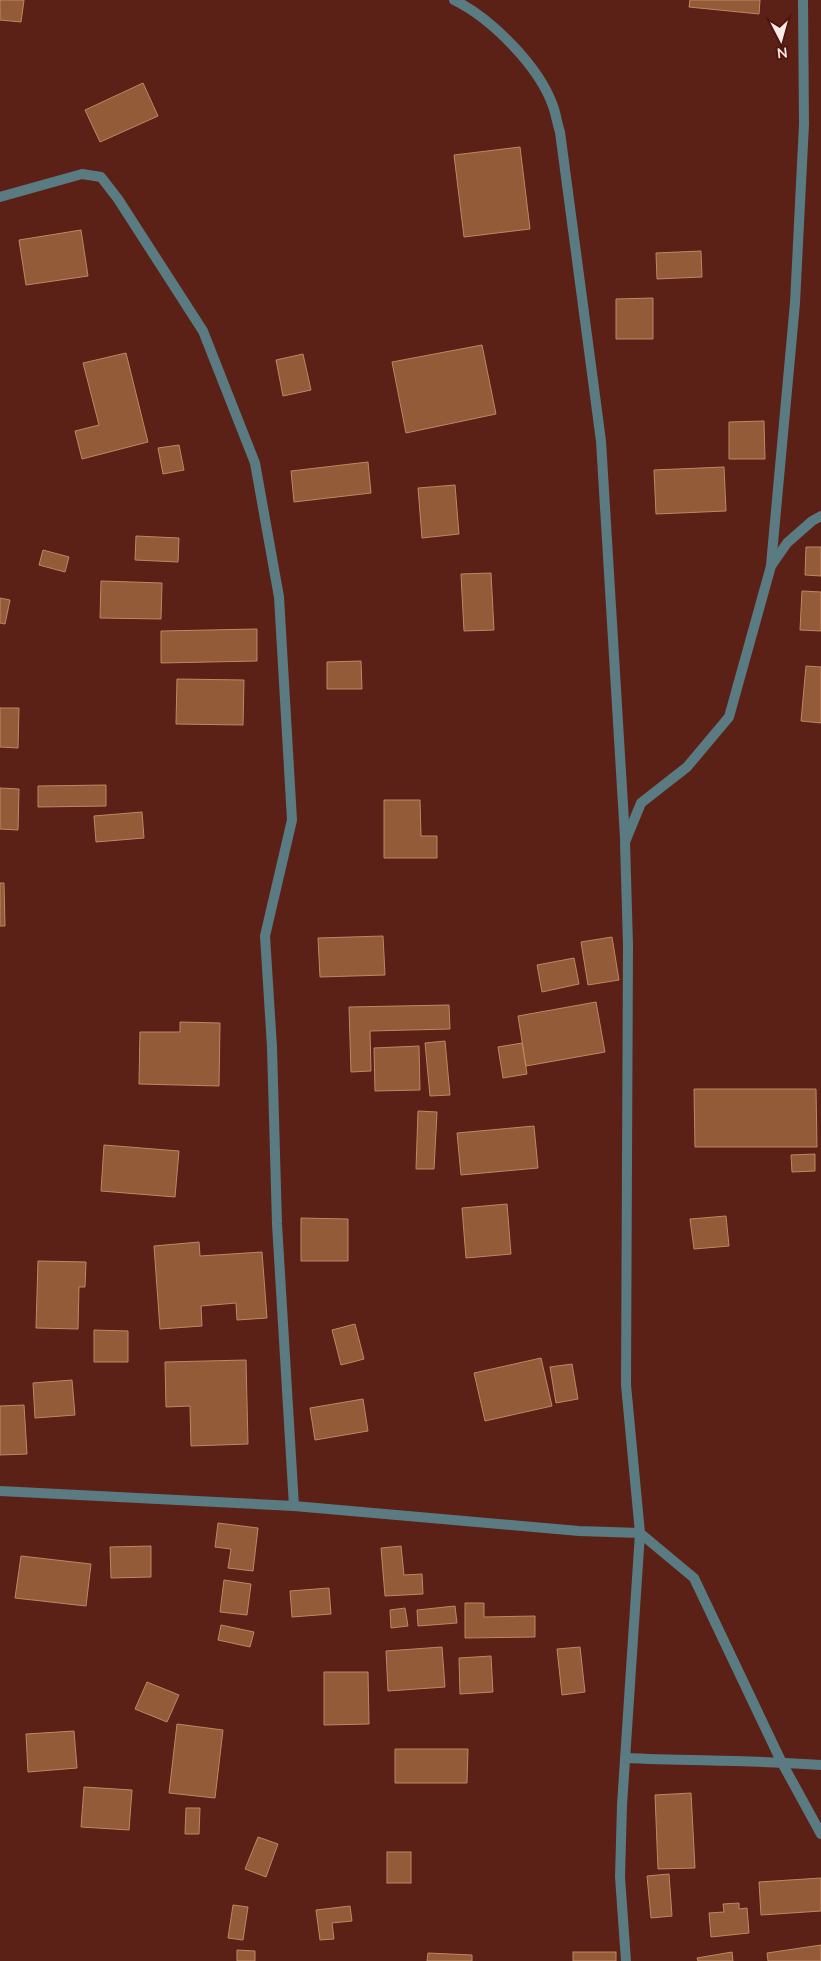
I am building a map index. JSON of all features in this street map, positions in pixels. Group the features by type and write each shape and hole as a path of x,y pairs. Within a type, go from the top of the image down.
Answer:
{"street":[{"path":"454,0 466,6 508,40 536,75 552,104 560,132 601,441 625,842 628,945 626,1385 640,1532 620,1877 626,1961"},
{"path":"625,842 641,803 687,767 729,717 771,566 795,303 804,124 803,0"},
{"path":"0,197 82,174 101,177 118,199 203,331 255,463 279,597 292,820 265,936 272,1047 278,1224 294,1506"},
{"path":"771,566 787,543 821,516"},
{"path":"0,1490 294,1506 579,1531 640,1532 694,1578 781,1761 821,1834"},
{"path":"626,1758 740,1762 781,1761 821,1765"}],"building":[{"path":"0,0 24,0 21,22 0,20"},
{"path":"690,0 760,0 759,14 689,7"},
{"path":"143,83 158,116 100,142 85,110"},
{"path":"520,147 530,229 464,237 454,155"},
{"path":"81,230 88,276 26,285 19,240"},
{"path":"701,251 702,277 657,279 656,253"},
{"path":"653,298 653,339 616,339 616,299"},
{"path":"482,345 496,414 406,433 392,362"},
{"path":"126,353 148,442 82,459 75,431 99,425 83,363"},
{"path":"303,354 311,390 283,396 276,360"},
{"path":"764,421 765,459 729,459 729,422"},
{"path":"179,445 184,470 163,474 158,448"},
{"path":"368,462 371,493 294,502 291,471"},
{"path":"724,467 726,511 656,514 654,470"},
{"path":"455,485 459,534 422,538 418,488"},
{"path":"136,536 179,538 178,562 135,560"},
{"path":"806,547 821,547 821,576 805,575"},
{"path":"43,550 69,557 65,572 39,565"},
{"path":"491,573 494,630 464,631 461,574"},
{"path":"101,581 162,583 161,619 100,618"},
{"path":"802,591 821,592 821,631 800,630"},
{"path":"0,598 10,600 5,624 0,623"},
{"path":"257,629 257,661 161,663 161,631"},
{"path":"361,661 362,689 327,689 327,662"},
{"path":"806,666 821,667 821,723 801,721"},
{"path":"177,679 244,680 243,725 176,724"},
{"path":"0,708 19,708 18,748 0,747"},
{"path":"106,785 106,806 38,807 38,786"},
{"path":"0,788 19,789 18,830 0,829"},
{"path":"384,800 420,800 421,836 437,836 437,858 384,858"},
{"path":"142,812 144,838 96,842 94,816"},
{"path":"0,883 4,883 5,926 0,926"},
{"path":"383,936 385,975 320,977 318,938"},
{"path":"612,937 619,980 588,985 581,942"},
{"path":"574,958 579,984 542,992 537,965"},
{"path":"596,1002 605,1052 526,1066 518,1016"},
{"path":"449,1005 450,1029 370,1031 371,1071 351,1072 349,1007"},
{"path":"180,1022 220,1023 219,1086 139,1084 140,1032 180,1032"},
{"path":"445,1041 450,1095 430,1096 425,1043"},
{"path":"522,1043 527,1074 503,1078 498,1047"},
{"path":"419,1046 420,1090 375,1091 374,1048"},
{"path":"694,1089 816,1089 817,1147 695,1147"},
{"path":"418,1111 437,1112 434,1169 416,1169"},
{"path":"534,1126 538,1168 461,1175 457,1133"},
{"path":"104,1145 179,1151 175,1197 101,1191"},
{"path":"815,1154 815,1171 792,1172 791,1155"},
{"path":"507,1204 511,1254 466,1258 462,1208"},
{"path":"726,1216 729,1246 694,1249 690,1219"},
{"path":"301,1218 348,1219 348,1261 301,1261"},
{"path":"199,1242 200,1256 262,1252 267,1318 237,1320 236,1303 201,1306 202,1326 160,1329 154,1246"},
{"path":"38,1261 86,1262 85,1287 79,1287 78,1329 36,1328"},
{"path":"355,1324 364,1359 341,1365 332,1330"},
{"path":"94,1330 128,1331 128,1362 94,1362"},
{"path":"541,1358 552,1406 485,1421 474,1373"},
{"path":"246,1360 248,1444 191,1446 190,1406 166,1407 165,1362"},
{"path":"572,1364 578,1399 556,1403 550,1367"},
{"path":"72,1380 75,1415 35,1418 33,1383"},
{"path":"363,1399 368,1431 315,1440 310,1408"},
{"path":"24,1405 27,1454 0,1455 0,1406"},
{"path":"218,1523 258,1528 253,1571 228,1568 231,1549 215,1547"},
{"path":"151,1546 151,1577 111,1578 110,1547"},
{"path":"401,1546 404,1575 422,1574 423,1594 385,1596 381,1548"},
{"path":"21,1556 91,1564 86,1606 15,1598"},
{"path":"224,1580 251,1584 247,1615 220,1612"},
{"path":"329,1588 331,1614 292,1617 290,1591"},
{"path":"465,1603 484,1603 484,1617 535,1616 535,1637 465,1638"},
{"path":"455,1606 457,1623 418,1626 417,1610"},
{"path":"405,1608 408,1626 391,1628 390,1610"},
{"path":"221,1625 254,1632 250,1647 218,1640"},
{"path":"442,1647 445,1687 388,1691 386,1651"},
{"path":"580,1647 585,1692 562,1695 557,1649"},
{"path":"491,1656 493,1692 460,1694 459,1658"},
{"path":"324,1672 368,1672 369,1724 324,1725"},
{"path":"147,1682 179,1695 167,1722 135,1709"},
{"path":"177,1724 223,1730 215,1798 169,1793"},
{"path":"74,1731 77,1768 28,1772 26,1734"},
{"path":"395,1749 468,1749 467,1783 395,1783"},
{"path":"84,1787 132,1790 129,1830 81,1827"},
{"path":"691,1793 695,1868 658,1869 655,1795"},
{"path":"186,1808 200,1808 199,1834 185,1834"},
{"path":"258,1837 278,1844 266,1877 245,1869"},
{"path":"387,1852 411,1852 411,1883 387,1883"},
{"path":"669,1874 672,1916 651,1918 647,1876"},
{"path":"821,1878 821,1911 761,1915 759,1882"},
{"path":"739,1903 739,1909 747,1908 749,1933 711,1937 709,1913 724,1912 723,1904"},
{"path":"233,1905 248,1907 243,1940 228,1938"},
{"path":"350,1906 352,1921 332,1923 334,1939 320,1940 316,1910"},
{"path":"821,1945 821,1961 768,1961 767,1953"},
{"path":"237,1950 255,1951 255,1961 237,1961"},
{"path":"573,1952 616,1952 616,1961 573,1961"},
{"path":"732,1952 733,1961 698,1961 697,1958"},
{"path":"428,1953 472,1955 472,1961 427,1961"}]}
